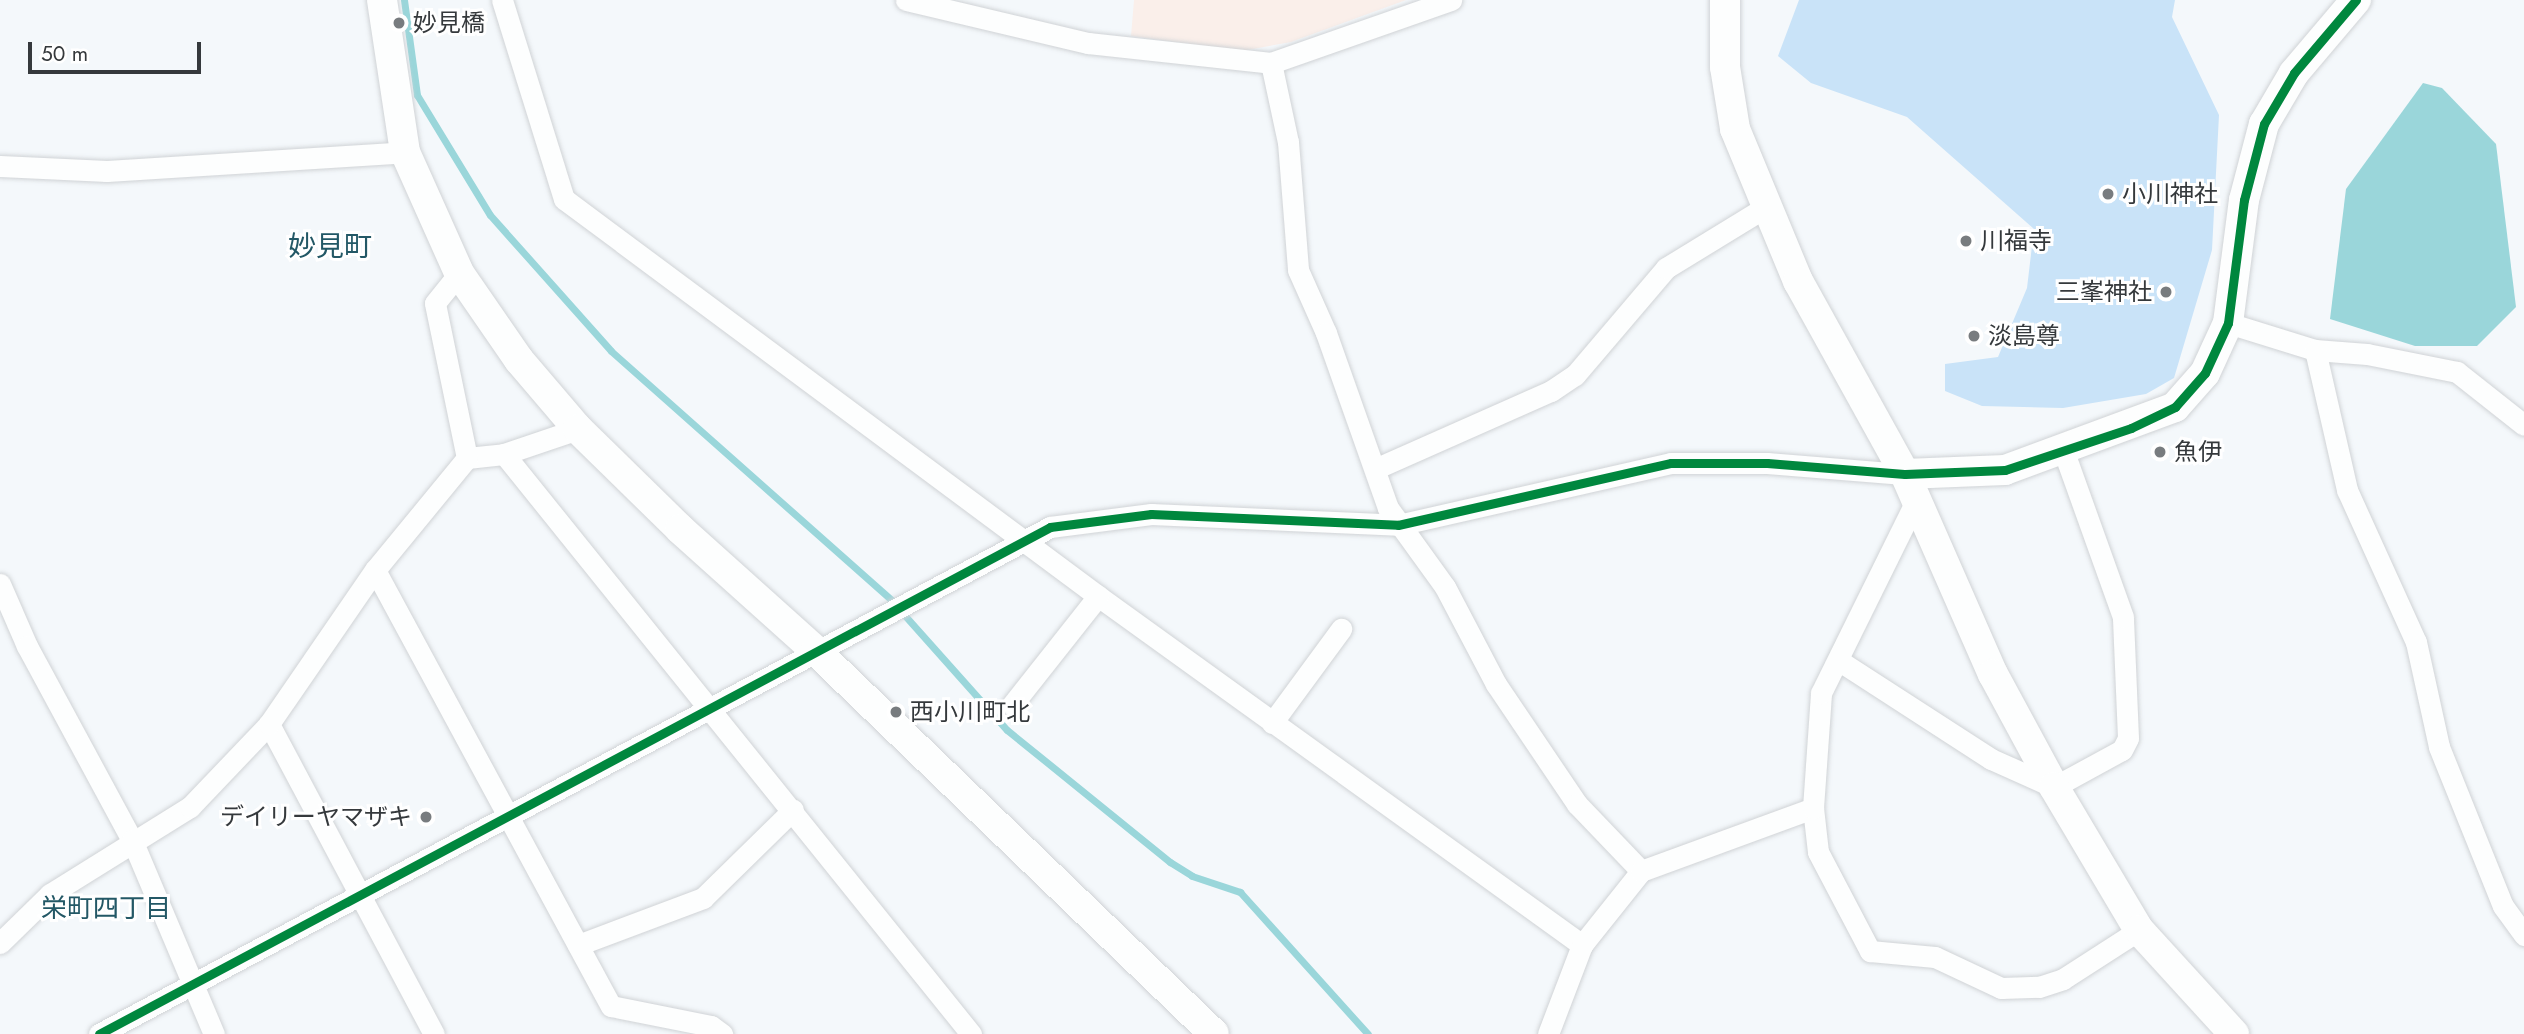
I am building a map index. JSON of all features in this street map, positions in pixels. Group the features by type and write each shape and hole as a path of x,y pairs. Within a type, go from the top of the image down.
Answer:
{"street":[{"path":"382,0 405,152 459,273 512,349 578,429 816,651 1214,1034"},
{"path":"502,0 564,199 1098,596 1582,945"},
{"path":"906,0 1088,43 1271,63 1451,0"},
{"path":"1725,0 1725,68 1735,129 1764,208 1911,486 1993,674 2054,787 2139,930 2234,1034"},
{"path":"99,1034 191,982 712,708 1023,540 1081,520 1137,515 1398,525 1598,475 1671,463 1767,463 1911,486 2005,470 2064,452 2175,407 2205,373 2228,323 2244,200 2264,124 2294,73 2356,0"},
{"path":"1271,63 1288,142 1298,270 1398,525 1445,587 1496,684 1577,804 1641,872"},
{"path":"0,166 107,171 405,152"},
{"path":"1377,468 1575,375 1666,268 1764,208"},
{"path":"459,273 435,303 467,458"},
{"path":"2228,323 2315,351 2456,372 2524,425"},
{"path":"2315,351 2347,490 2416,642 2439,747 2503,906 2524,934"},
{"path":"0,943 50,894 132,840 190,807 269,724 375,570 467,458 504,454 578,429"},
{"path":"2054,787 2122,750 2129,738 2123,617 2064,452"},
{"path":"504,454 712,708 971,1034"},
{"path":"1911,486 1838,660 1821,693 1813,808 1818,852 1870,951 1935,957 2001,988 2039,987 2063,979 2139,930"},
{"path":"375,570 611,1006 711,1026 722,1034"},
{"path":"0,584 27,646 132,840 214,1034"},
{"path":"1012,705 1098,596"},
{"path":"1272,723 1341,629"},
{"path":"1838,660 1991,759 2054,787"},
{"path":"269,724 362,892 434,1034"},
{"path":"1548,1034 1582,945 1641,872 1813,808"},
{"path":"578,945 703,898 793,810"}],"shaded area":[{"path":"1134,0 1406,0 1291,42 1242,51 1131,36"},
{"path":"1799,0 2175,0 2172,17 2219,115 2212,250 2174,378 2146,394 2063,408 1982,406 1945,391 1945,364 1998,357 2027,288 2034,229 1907,117 1811,83 1778,56"},
{"path":"2423,83 2442,88 2496,144 2516,307 2477,346 2415,346 2330,319 2346,189"}],"waterway":[{"path":"404,0 417,95 490,215 611,351 891,600 1007,730 1170,862 1192,876 1240,892 1368,1034"}],"cycle path":[{"path":"99,1034 1050,527 1151,514 1398,525 1671,463 1767,463 1905,474 2005,470 2131,428 2175,407 2205,373 2228,323 2244,200 2264,124 2294,73 2356,0"}],"place":[{"name":"妙見橋","path":"399,23"},
{"name":"小川神社","path":"2108,194"},
{"name":"川福寺","path":"1966,241"},
{"name":"三峯神社","path":"2166,292"},
{"name":"淡島尊","path":"1974,336"},
{"name":"魚伊","path":"2160,452"},
{"name":"西小川町北","path":"896,712"},
{"name":"デイリーヤマザキ","path":"426,817"}],"district":[{"name":"妙見町","path":"330,247"},
{"name":"栄町四丁目","path":"106,909"}]}
